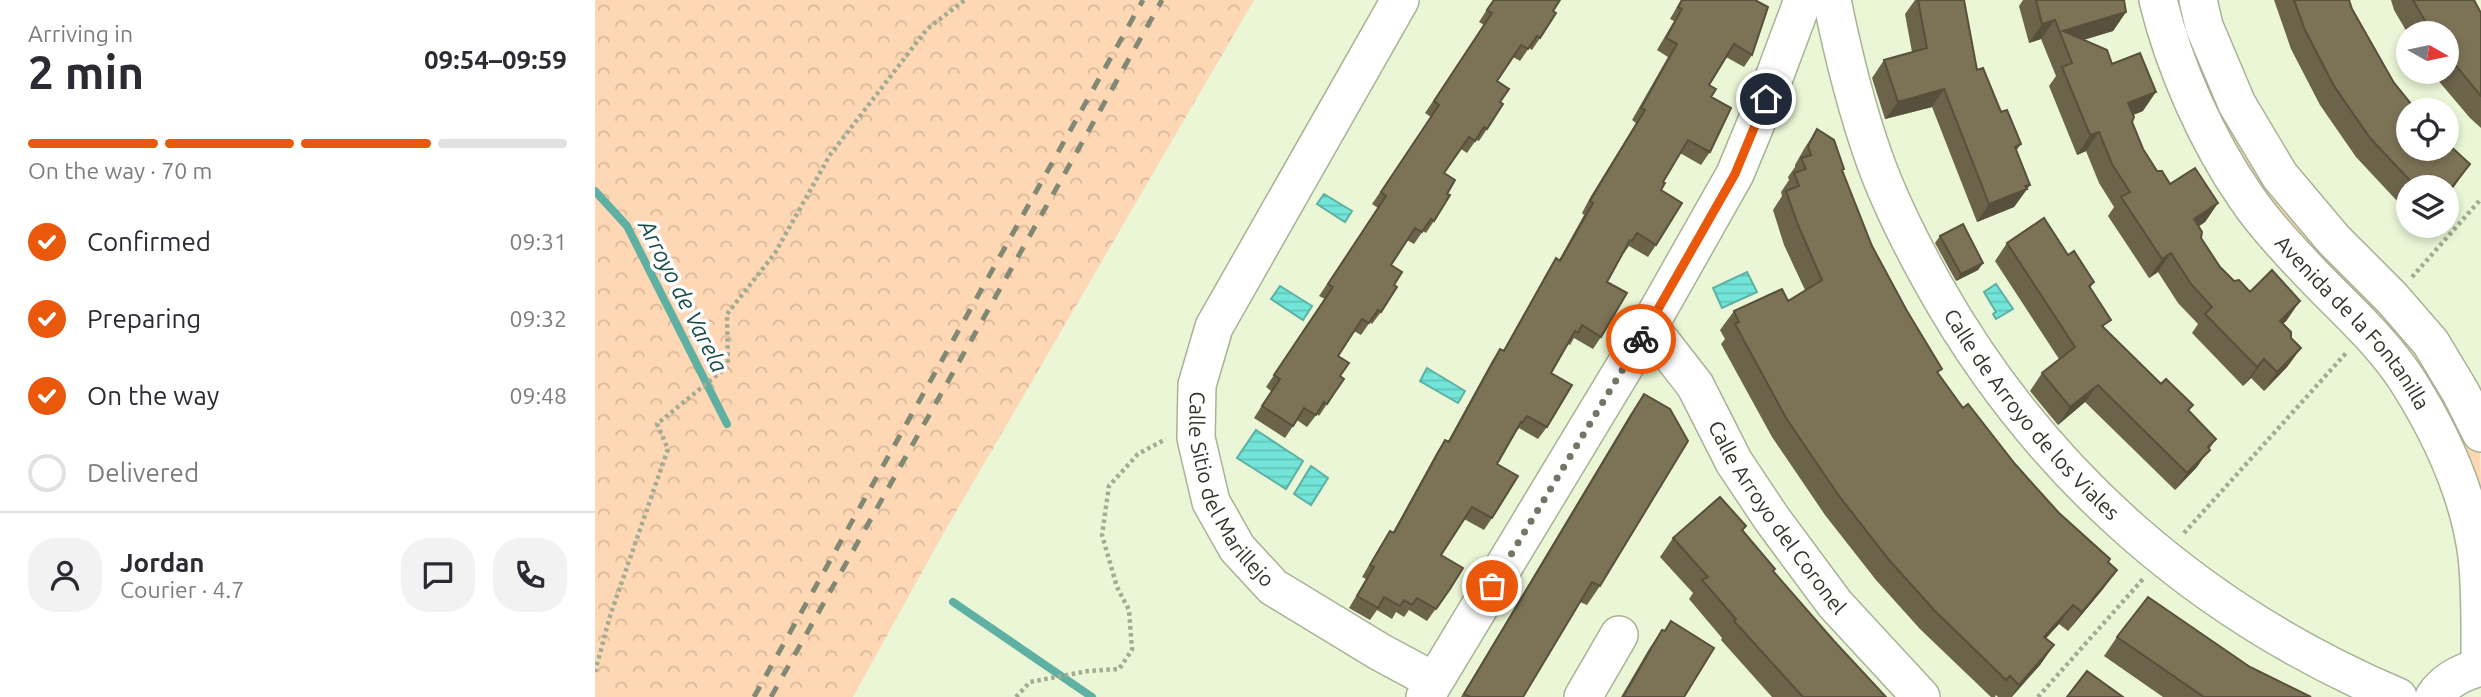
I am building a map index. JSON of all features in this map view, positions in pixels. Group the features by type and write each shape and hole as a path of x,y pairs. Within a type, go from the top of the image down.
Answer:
{"street":[{"name":"Calle Sitio del Marillejo","path":"1400,0 1214,327 1197,385 1196,438 1211,502 1237,548 1273,587 1380,652 1430,689"},
{"path":"1430,689 1649,326 1735,174 1803,0"},
{"name":"Calle de Arroyo de los Viales","path":"1832,0 1845,64 1875,159 1914,250 1963,337 2021,418 2087,492 2161,558 2229,608 2302,652 2398,697"},
{"name":"Avenida de la Fontanilla","path":"2158,0 2167,37 2202,121 2246,198 2304,266 2368,329 2406,379 2438,433 2462,492 2476,554 2481,616 2480,667"},
{"name":"Avenida de la Fontanilla","path":"2198,0 2204,26 2237,104 2280,176 2334,240 2392,298 2431,343 2481,433"},
{"name":"Calle Arroyo del Coronel","path":"1649,326 1695,385 1734,462 1772,519 1835,604 1921,697"},
{"path":"1583,697 1619,635"},
{"path":"2434,697 2439,689 2457,675 2480,667"}],"path":[{"path":"595,673 610,616 668,449 657,425 728,366 727,314 775,253 830,155 927,29 965,0"},
{"path":"2422,265 2481,199"},
{"path":"2181,537 2339,360"},
{"path":"1016,697 1030,682 1088,671 1119,669 1132,650 1129,610 1117,587 1103,535 1109,486 1138,454 1196,423"},
{"path":"2038,697 2134,589"}],"green space":[{"path":"595,0 1254,0 943,534 853,697 595,697"},
{"path":"2172,0 2185,0 2385,307 2480,447 2481,490 2452,418 2411,354 2376,315 2302,246 2271,208 2244,167 2208,103 2194,71"}],"water":[{"path":"1324,194 1352,211 1345,222 1317,204"},
{"path":"1747,272 1757,292 1722,308 1713,288"},
{"path":"1996,284 2013,309 1996,319 1993,314 1996,312 1984,292"},
{"path":"1280,286 1312,306 1303,320 1271,299"},
{"path":"1427,368 1465,391 1458,403 1420,381"},
{"path":"1256,430 1303,461 1286,489 1237,458"},
{"path":"1311,466 1328,478 1311,505 1294,494"}],"building":[{"path":"1494,0 1560,0 1553,11 1556,13 1540,38 1537,36 1528,49 1521,45 1497,81 1509,89 1487,129 1484,127 1475,141 1469,137 1444,173 1455,180 1447,194 1450,195 1434,221 1431,219 1422,232 1415,228 1391,265 1402,272 1394,285 1397,287 1381,312 1378,310 1369,323 1362,319 1338,356 1349,363 1340,376 1344,379 1316,415 1304,408 1293,426 1262,406 1280,379 1274,375 1333,287 1328,284 1386,196 1381,192 1439,105 1434,101 1492,13 1487,10"},
{"path":"1682,0 1755,0 1768,7 1752,55 1734,44 1709,85 1716,89 1711,97 1731,108 1710,152 1688,140 1661,190 1682,203 1656,245 1637,233 1632,241 1630,240 1607,282 1627,293 1601,337 1582,325 1578,333 1575,331 1551,373 1572,385 1547,427 1527,416 1521,422 1497,464 1518,476 1492,518 1472,507 1441,555 1463,568 1436,609 1417,598 1412,605 1404,600 1400,606 1384,597 1378,608 1357,596 1374,567 1370,565 1390,531 1394,533 1445,440 1449,442 1500,349 1504,351 1556,258 1560,261 1593,203 1590,201 1645,110 1641,108 1677,44 1666,38 1682,9 1678,7"},
{"path":"1918,0 1964,0 1977,70 1983,68 2001,112 2007,110 2021,144 2015,147 2030,185 2025,186 2027,189 1989,204 1944,89 1898,102 1884,60 1927,48"},
{"path":"2036,0 2124,0 2126,12 2063,31 2107,50 2112,64 2140,53 2156,92 2128,103 2143,149 2157,171 2162,171 2170,184 2195,168 2218,203 2194,219 2202,232 2201,238 2220,267 2234,281 2239,280 2250,292 2272,270 2300,301 2280,321 2301,348 2277,372 2264,359 2257,367 2205,314 2212,307 2191,284 2171,253 2162,259 2121,197 2130,192 2112,164 2099,132 2090,135 2062,67 2072,63 2055,20 2042,24"},
{"path":"2294,0 2349,0 2394,83 2406,98 2396,98 2396,161 2459,161 2459,154 2470,164 2459,178 2459,175 2405,175 2370,138 2334,86 2305,30"},
{"path":"2413,0 2474,0 2481,13 2481,96 2459,69 2459,21 2425,21"},
{"path":"1817,129 1834,140 1844,169 1842,170 1872,246 1942,369 1937,372 1963,408 1968,404 2015,464 2059,513 2110,559 2108,562 2117,570 2082,612 2073,605 2044,637 2054,645 2019,685 2010,676 2006,680 1934,610 1890,561 1839,496 1786,418 1735,324 1739,322 1734,311 1782,289 1788,301 1822,280 1786,191 1799,186 1794,173 1806,169 1801,158 1811,155 1808,146"},
{"path":"2044,218 2068,255 2074,251 2094,282 2089,286 2111,320 2102,326 2161,384 2166,379 2193,405 2188,410 2216,439 2208,447 2210,450 2187,473 2098,385 2070,407 2042,373 2075,347 2007,243"},
{"path":"1963,224 1983,263 1961,274 1940,236"},
{"path":"1644,394 1670,409 1688,441 1600,586 1592,582 1523,697 1470,697 1464,694"},
{"path":"1720,497 1746,526 1742,530 1775,569 1773,571 1886,697 1803,697 1734,621 1736,619 1702,580 1708,577 1673,538"},
{"path":"2148,597 2250,667 2311,697 2204,697 2117,637"},
{"path":"1671,621 1714,648 1684,697 1623,697 1662,630 1665,631"},
{"path":"2087,671 2123,697 2067,697"}],"waterway":[{"name":"Arroyo de Varela","path":"595,191 627,226 727,424"},
{"path":"953,602 1092,697"}],"railway":[{"path":"754,697 1143,0"},
{"path":"771,697 1162,0"}],"way so far":[{"path":"1492,586 1641,339"}],"route":[{"path":"1641,339 1735,174 1766,99"}]}
